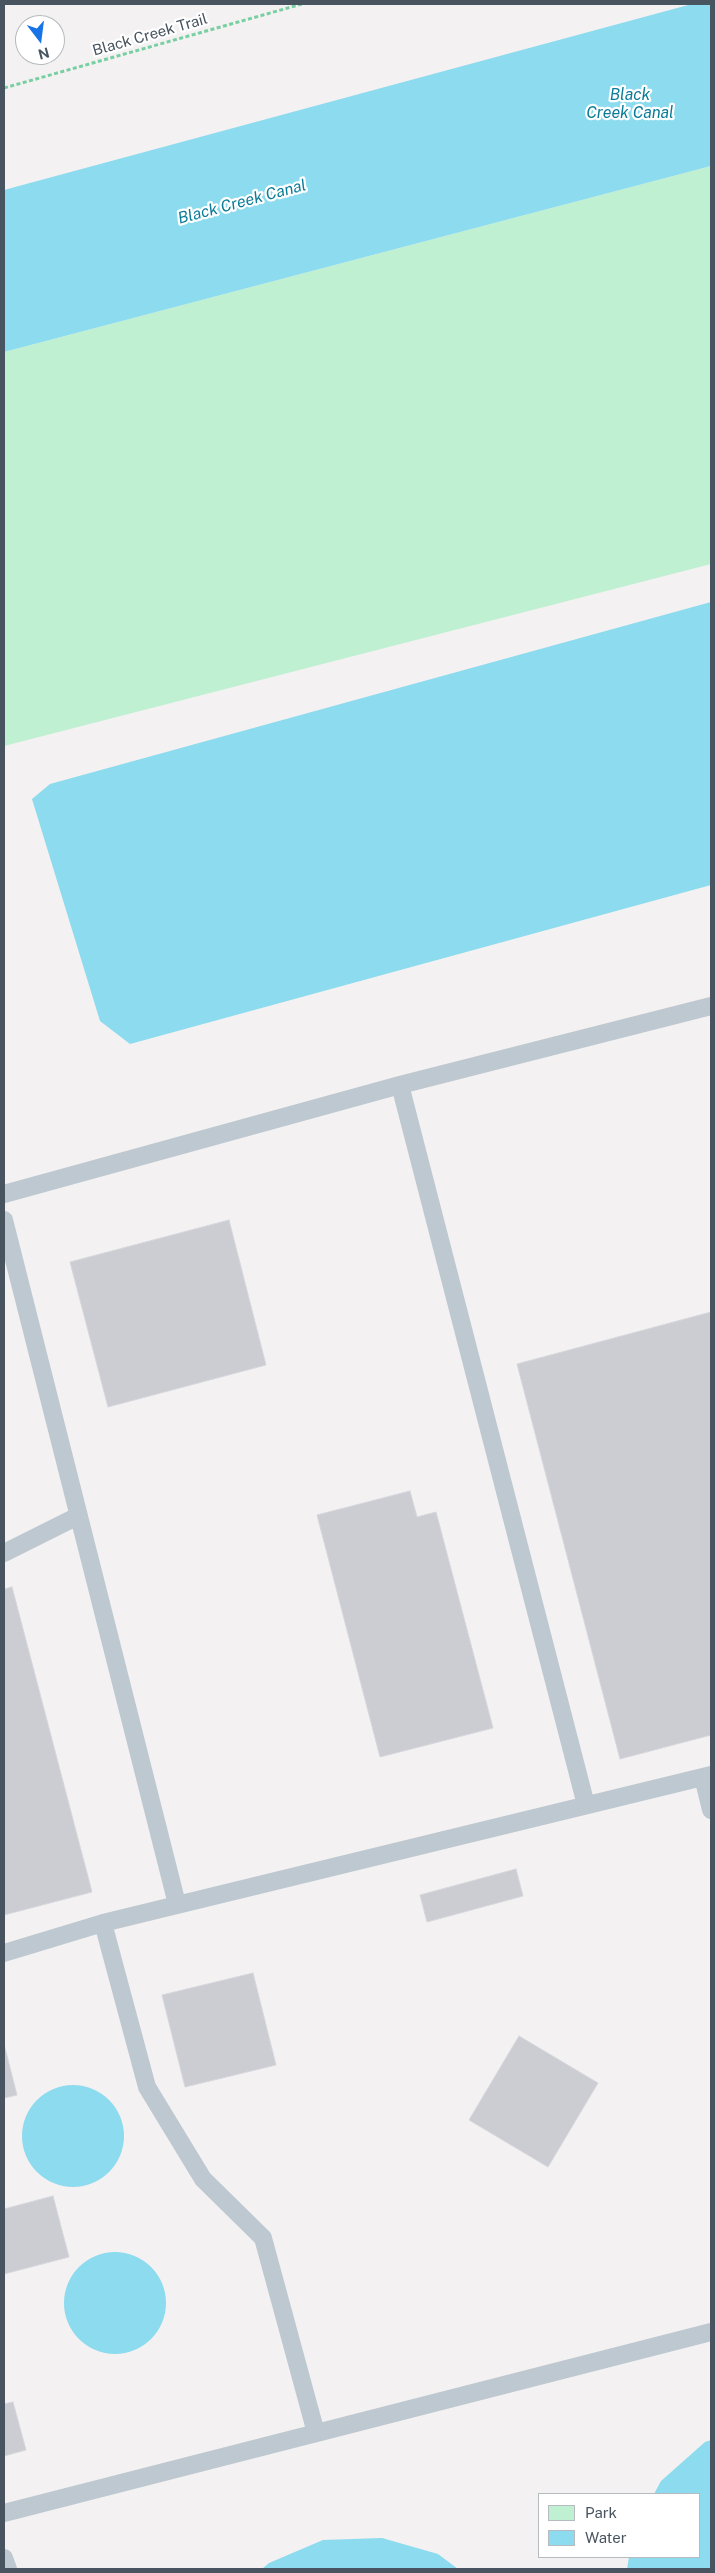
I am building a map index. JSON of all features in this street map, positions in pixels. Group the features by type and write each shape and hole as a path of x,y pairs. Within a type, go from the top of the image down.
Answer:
{"lane":[{"path":"4,1194 400,1085 711,1006"},
{"path":"400,1085 586,1805"},
{"path":"4,1220 177,1904"},
{"path":"4,1553 78,1516"},
{"path":"4,1953 103,1923 177,1904 707,1776 711,1810"},
{"path":"103,1923 147,2087 203,2179 263,2238 316,2433"},
{"path":"4,2513 711,2332"},
{"path":"4,2558 8,2569"}],"path":[{"name":"Black Creek Trail","path":"4,88 302,4"}],"green space":[{"path":"711,166 711,564 4,746 4,352"}],"water":[{"name":"Black Creek Canal","path":"692,4 711,4 711,166 4,352 4,190"},
{"path":"711,602 711,885 130,1044 100,1021 32,799 50,784"},
{"path":"73,2085 92,2089 109,2100 120,2117 124,2136 120,2155 109,2172 92,2183 73,2187 54,2183 37,2172 26,2155 22,2136 26,2117 37,2100 54,2089"},
{"path":"115,2252 134,2256 151,2267 162,2284 166,2303 162,2322 151,2339 134,2350 115,2354 96,2350 79,2339 68,2322 64,2303 68,2284 79,2267 96,2256"},
{"path":"711,2440 711,2569 627,2569 629,2558 700,2558 700,2493 655,2493 661,2481 705,2442"},
{"path":"382,2538 438,2554 458,2569 262,2569 269,2563 323,2540"}],"building":[{"path":"229,1220 266,1365 108,1407 70,1262"},
{"path":"711,1312 711,1735 620,1759 517,1364"},
{"path":"410,1491 417,1517 436,1512 493,1728 380,1757 317,1515"},
{"path":"12,1587 92,1892 4,1915 4,1589"},
{"path":"516,1869 523,1896 427,1922 420,1895"},
{"path":"253,1973 276,2065 185,2087 162,1995"},
{"path":"519,2036 598,2083 548,2167 469,2120"},
{"path":"4,2044 17,2095 4,2098"},
{"path":"53,2196 69,2257 4,2274 4,2209"},
{"path":"13,2402 26,2450 4,2456 4,2404"}]}
